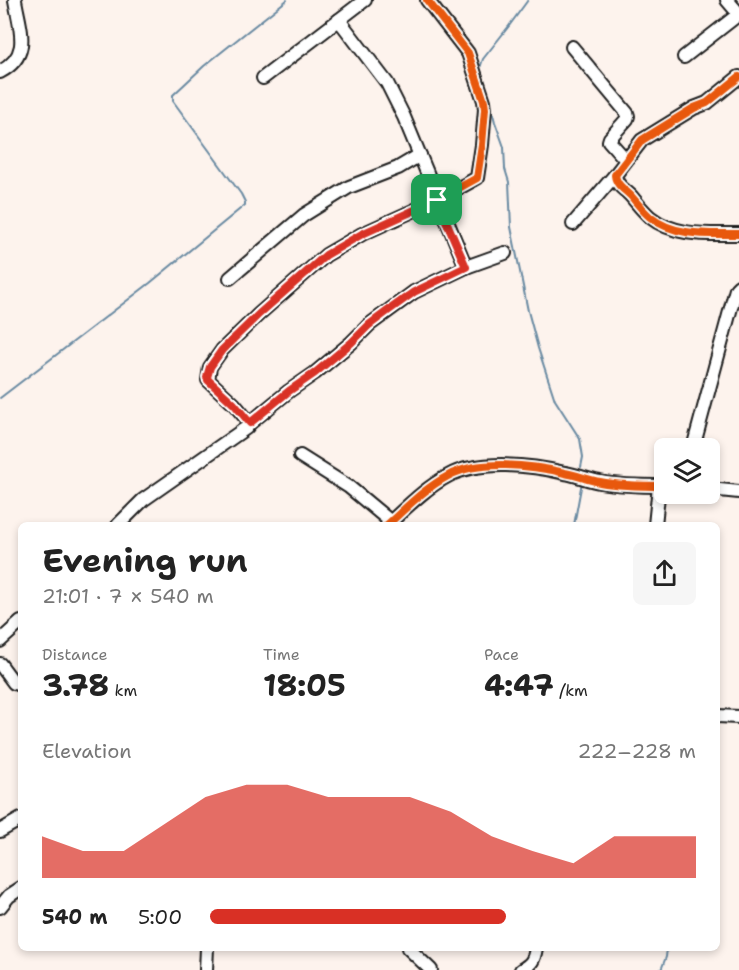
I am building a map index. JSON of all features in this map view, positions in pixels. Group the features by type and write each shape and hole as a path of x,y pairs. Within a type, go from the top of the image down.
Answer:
{"street":[{"path":"0,72 9,68 21,52 22,42 15,0"},
{"path":"263,78 365,0"},
{"path":"250,423 234,404 208,380 210,367 222,350 326,255 362,234 437,200 477,178 485,118 484,101 468,53 427,0"},
{"path":"684,57 739,14 727,0"},
{"path":"339,20 387,83 404,117 466,267"},
{"path":"572,47 628,116 609,141 626,160"},
{"path":"573,224 642,140 694,108 707,103 739,76"},
{"path":"230,278 304,215 349,187 398,168 420,155"},
{"path":"615,175 616,182 640,207 650,217 665,225 680,231 699,234 739,234"},
{"path":"121,522 143,500 239,434 289,391 351,343 369,325 414,292 466,267 505,253"},
{"path":"696,438 738,287 739,273"},
{"path":"300,456 349,487 388,522"},
{"path":"390,522 448,475 487,466 526,467 565,472 597,482 617,485 654,486"},
{"path":"720,490 739,492"},
{"path":"656,522 659,504"},
{"path":"0,641 18,625"},
{"path":"0,664 14,683 18,684"},
{"path":"720,716 739,717"},
{"path":"0,831 18,821"},
{"path":"0,907 9,896 18,890"},
{"path":"206,970 207,951"},
{"path":"411,951 431,970"},
{"path":"521,970 530,965 535,951"}],"waterway":[{"path":"0,398 150,283 245,205 241,194 173,101 173,95 204,66 287,0"},
{"path":"487,91 480,68 483,59 528,0"},
{"path":"489,99 504,147 505,169 509,182 511,227 528,311 555,400 580,439 583,457 581,467"},
{"path":"575,522 582,482"},
{"path":"661,970 667,951"}],"cycle path":[{"path":"250,423 234,404 208,380 210,367 222,350 326,255 362,234 437,200 477,178 482,145 484,101 468,53 427,0"},
{"path":"739,77 707,103 694,108 642,140 615,175 617,182 647,215 670,228 693,233 739,234"},
{"path":"390,522 431,486 448,476 475,467 522,466 552,470 608,483 654,486"}],"route":[{"path":"437,200 466,267 414,292 389,310 315,373 250,423 234,404 209,383 207,377 210,367 222,350 326,255 362,234 437,200"}]}
